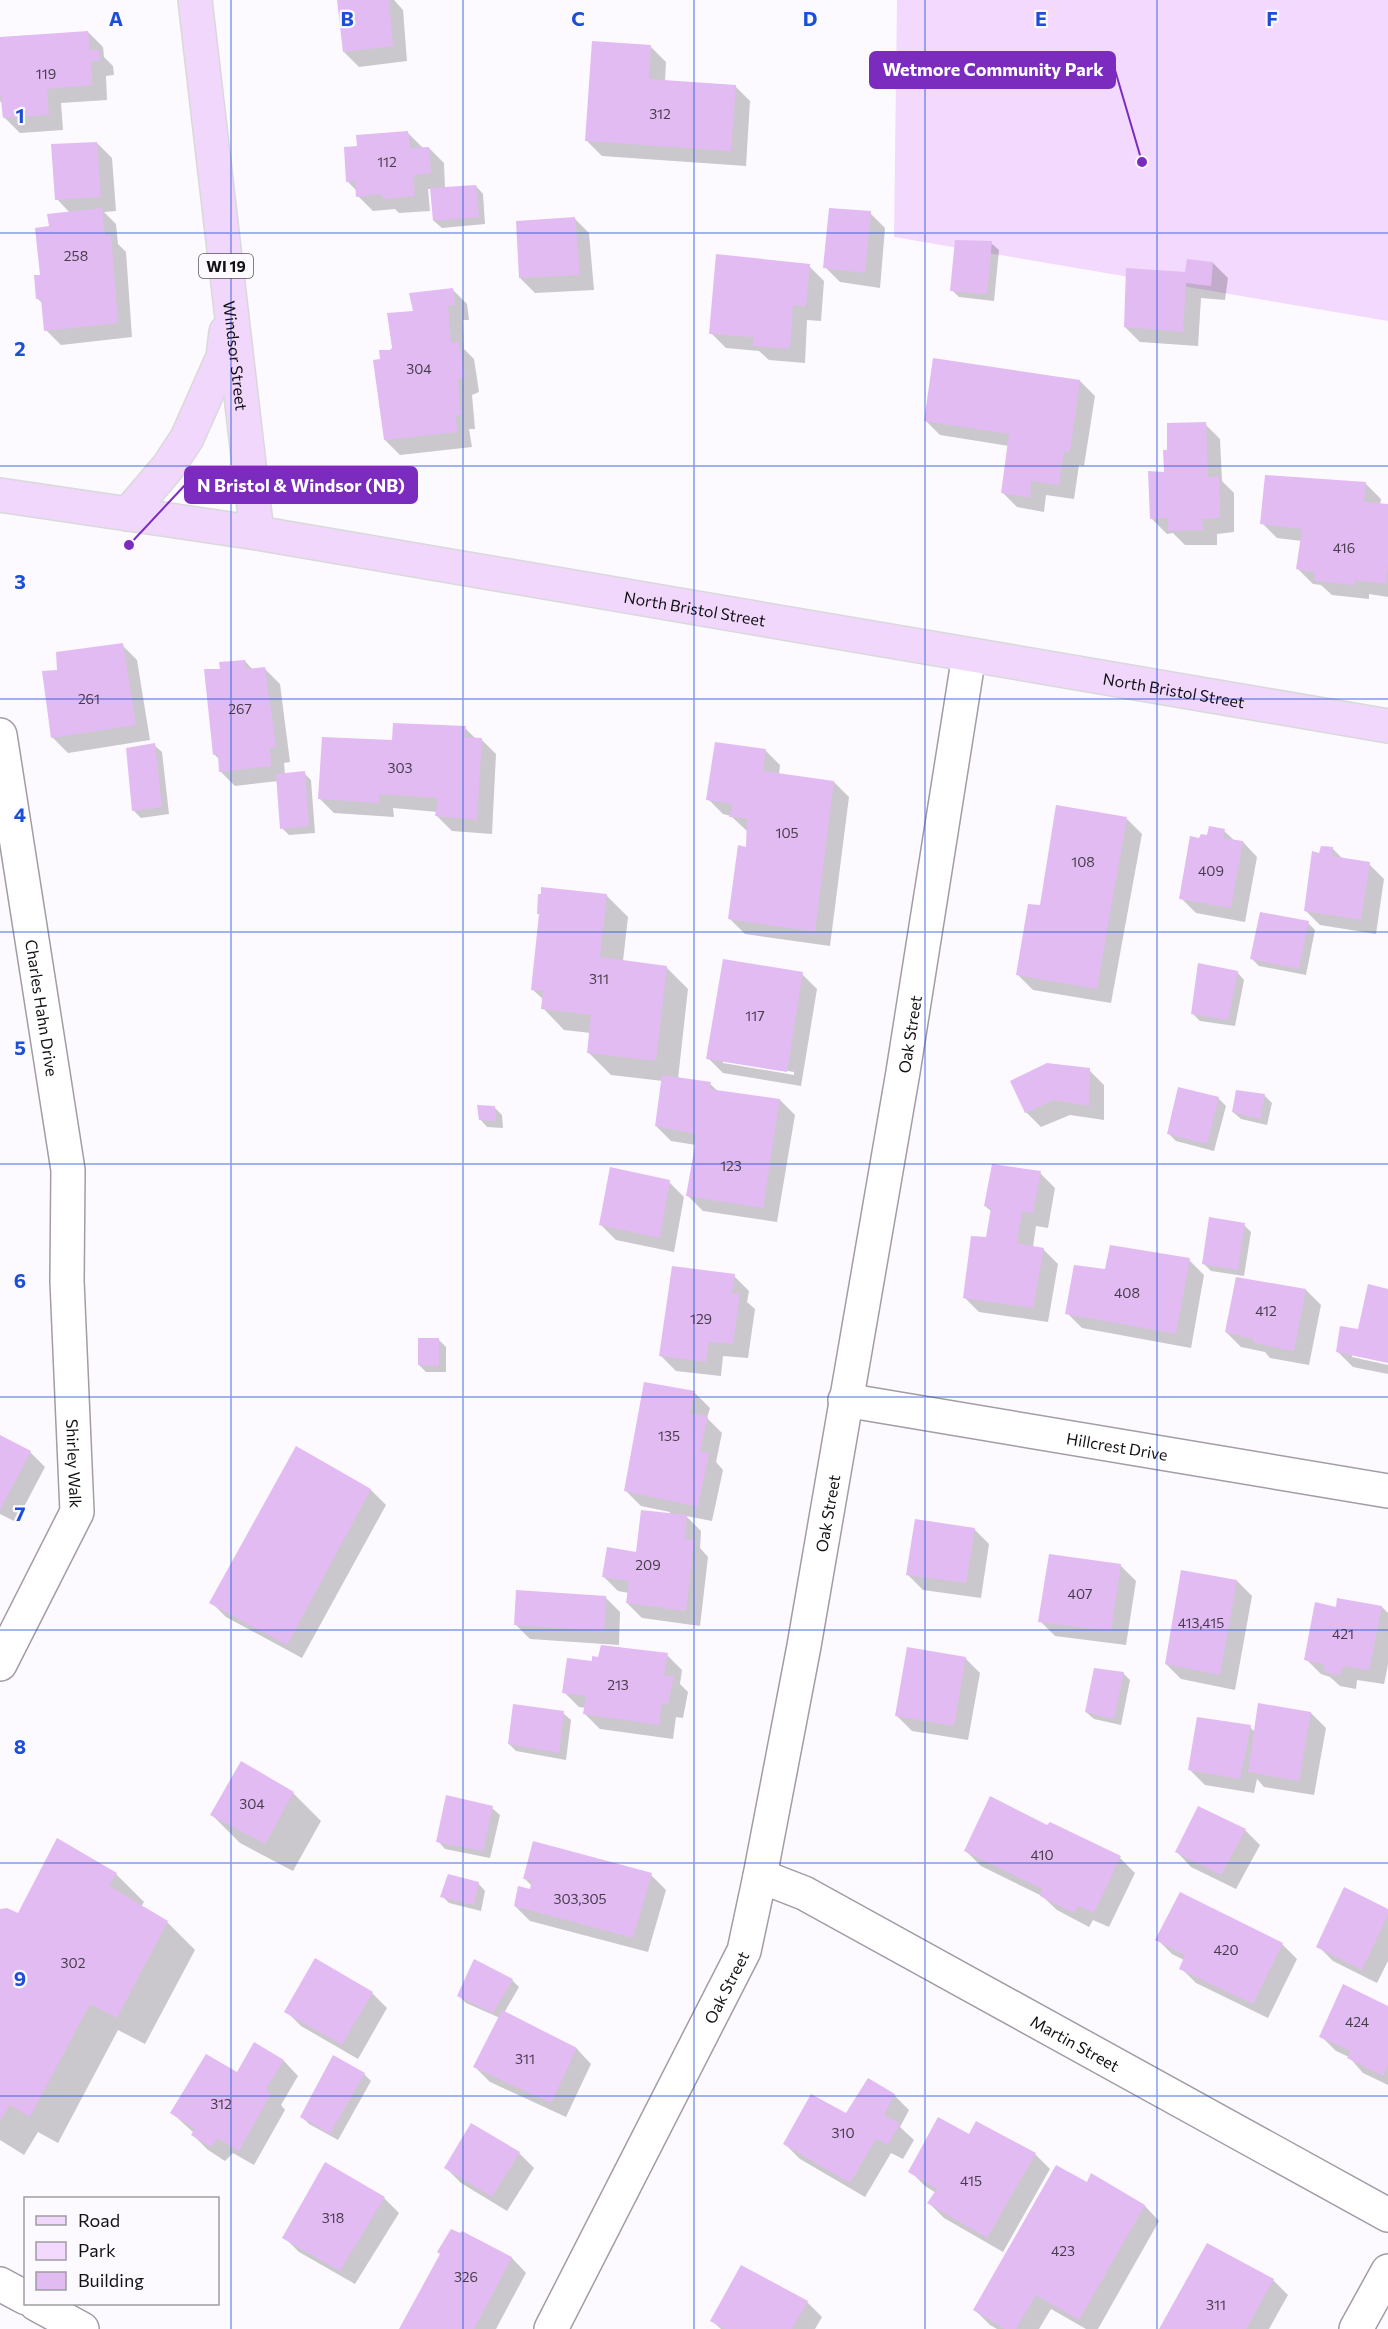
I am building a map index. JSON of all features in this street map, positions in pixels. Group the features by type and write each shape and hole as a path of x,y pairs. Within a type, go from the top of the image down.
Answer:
{"main road":[{"name":"Windsor Street","path":"195,0 257,533"},
{"path":"128,514 168,467 188,438 223,357 230,301"},
{"name":"North Bristol Street","path":"0,495 257,533 1388,726"}],"street":[{"name":"Oak Street","path":"551,2329 744,1951 804,1646 903,1072 969,655"},
{"name":"Charles Hahn Drive","path":"0,735 68,1170 67,1281"},
{"name":"Shirley Walk","path":"0,1664 77,1512 67,1281"},
{"name":"Hillcrest Drive","path":"845,1401 1388,1491"},
{"name":"Martin Street","path":"760,1876 804,1893 1388,2215"},
{"path":"1356,2329 1388,2271"},
{"path":"38,2305 82,2329"}],"green space":[{"path":"897,0 1388,0 1388,321 894,237"}],"building":[{"path":"337,0 389,0 393,46 343,52"},
{"path":"88,31 90,50 99,50 100,61 91,61 92,85 47,89 49,115 3,118 0,92 0,37"},
{"path":"592,41 651,45 649,79 736,85 731,151 585,141"},
{"path":"408,131 410,148 429,147 431,173 413,175 415,196 383,199 382,194 356,197 355,181 346,182 344,147 357,146 356,135"},
{"path":"97,142 101,197 55,200 51,144"},
{"path":"476,185 479,217 433,221 430,188"},
{"path":"102,208 105,236 111,235 118,323 44,331 41,299 36,299 34,275 40,275 35,228 49,226 47,214"},
{"path":"829,208 871,211 865,273 823,268"},
{"path":"575,217 580,275 519,278 516,221"},
{"path":"955,240 992,241 987,294 950,291"},
{"path":"716,254 810,264 806,307 793,305 790,349 752,346 754,337 709,334"},
{"path":"1187,259 1213,262 1211,286 1186,283 1183,332 1124,327 1126,268 1185,272"},
{"path":"453,288 455,305 448,306 451,343 459,342 465,377 458,380 461,415 455,415 458,432 384,440 373,360 380,359 379,350 392,348 387,313 413,311 409,293"},
{"path":"933,358 1080,380 1070,452 1064,451 1059,485 1031,481 1030,498 1001,493 1009,434 924,421"},
{"path":"1206,422 1208,477 1219,476 1220,518 1202,519 1203,530 1168,531 1168,518 1150,519 1148,471 1164,472 1163,450 1167,450 1167,423"},
{"path":"1265,475 1366,482 1364,502 1388,504 1386,584 1355,580 1355,585 1315,581 1314,572 1296,569 1302,529 1260,524"},
{"path":"123,643 136,725 51,738 42,671 57,670 56,652"},
{"path":"245,660 246,669 265,667 276,747 270,748 271,766 219,772 218,754 213,755 204,669 220,669 219,662"},
{"path":"393,723 466,726 464,737 482,738 477,820 435,816 438,798 379,794 380,803 318,799 322,737 392,740"},
{"path":"715,742 766,749 763,771 834,781 815,932 728,919 738,845 746,847 747,818 729,817 733,804 706,800"},
{"path":"155,743 162,807 132,811 126,748"},
{"path":"305,771 309,826 280,829 276,774"},
{"path":"1056,805 1127,817 1097,989 1016,975 1028,904 1040,905"},
{"path":"1209,826 1225,829 1223,838 1243,841 1231,908 1179,899 1190,836 1199,838 1201,834 1207,835"},
{"path":"1321,846 1333,847 1332,856 1370,862 1361,920 1304,911 1312,851 1319,853"},
{"path":"541,887 607,894 600,957 667,966 656,1061 587,1053 591,1015 541,1009 543,991 531,990 539,914 537,914 538,894 541,894"},
{"path":"1260,912 1309,921 1299,969 1250,959"},
{"path":"723,959 803,972 787,1072 706,1059"},
{"path":"1198,963 1238,971 1228,1020 1191,1014"},
{"path":"1047,1063 1090,1068 1089,1106 1054,1100 1025,1113 1010,1081"},
{"path":"662,1075 711,1082 709,1089 780,1099 763,1208 686,1196 697,1134 655,1126"},
{"path":"1178,1087 1219,1097 1207,1144 1167,1134"},
{"path":"1236,1090 1265,1094 1260,1119 1232,1112"},
{"path":"477,1105 495,1106 496,1121 479,1120"},
{"path":"992,1164 1041,1171 1033,1213 1022,1212 1017,1243 1044,1248 1033,1308 963,1298 971,1236 986,1237 991,1208 984,1206"},
{"path":"610,1167 670,1180 660,1238 599,1225"},
{"path":"1209,1217 1245,1223 1238,1270 1202,1264"},
{"path":"1110,1245 1190,1258 1176,1334 1065,1314 1074,1265 1105,1269"},
{"path":"672,1266 735,1274 732,1294 740,1293 733,1344 709,1342 706,1362 659,1356"},
{"path":"1236,1277 1306,1289 1294,1351 1254,1343 1253,1339 1225,1332"},
{"path":"1368,1284 1388,1289 1388,1363 1336,1352 1340,1326 1358,1329"},
{"path":"418,1338 439,1338 439,1366 418,1365"},
{"path":"644,1382 695,1391 690,1413 708,1417 700,1452 709,1453 698,1507 624,1491"},
{"path":"0,1435 31,1451 0,1510"},
{"path":"296,1446 371,1489 287,1645 209,1603"},
{"path":"641,1510 687,1515 685,1539 694,1540 686,1611 626,1603 629,1581 602,1577 607,1547 636,1552"},
{"path":"915,1519 975,1528 966,1583 906,1575"},
{"path":"1049,1554 1121,1564 1111,1631 1038,1622"},
{"path":"1181,1570 1237,1580 1220,1675 1165,1664"},
{"path":"516,1590 606,1596 604,1631 514,1625"},
{"path":"1337,1598 1382,1606 1369,1670 1343,1666 1341,1675 1323,1672 1325,1665 1304,1660 1315,1602 1336,1607"},
{"path":"601,1645 668,1653 664,1675 674,1676 668,1704 662,1703 659,1725 583,1714 586,1696 562,1693 567,1658 592,1661 592,1656 598,1657"},
{"path":"907,1647 966,1657 954,1726 895,1716"},
{"path":"1094,1668 1124,1672 1114,1719 1085,1712"},
{"path":"1258,1703 1311,1712 1299,1781 1248,1772"},
{"path":"513,1704 564,1711 559,1753 508,1744"},
{"path":"1197,1717 1251,1725 1240,1779 1188,1770"},
{"path":"241,1761 294,1792 265,1844 210,1815"},
{"path":"446,1795 493,1806 483,1851 436,1842"},
{"path":"990,1796 1047,1825 1050,1822 1121,1856 1094,1913 1078,1906 1074,1913 1040,1896 1042,1889 964,1851"},
{"path":"1198,1806 1246,1829 1221,1875 1175,1852"},
{"path":"57,1838 117,1873 109,1886 168,1921 117,2018 90,2004 30,2117 10,2105 0,2121 0,1909 7,1908 18,1913"},
{"path":"533,1841 652,1873 633,1938 514,1906 518,1886 530,1889 532,1880 523,1879"},
{"path":"448,1874 479,1882 474,1905 440,1897"},
{"path":"1344,1887 1388,1909 1388,1915 1362,1970 1316,1947"},
{"path":"1180,1892 1283,1943 1253,2004 1179,1969 1185,1955 1155,1940"},
{"path":"315,1958 373,1992 342,2045 284,2012"},
{"path":"474,1959 513,1979 493,2013 457,1996"},
{"path":"1343,1984 1388,2006 1388,2065 1383,2076 1347,2058 1351,2051 1319,2037"},
{"path":"502,2010 577,2048 551,2103 473,2067"},
{"path":"254,2042 284,2060 266,2089 271,2094 239,2151 218,2139 210,2147 191,2135 195,2129 170,2113 206,2054 237,2072"},
{"path":"333,2055 365,2073 330,2134 300,2117"},
{"path":"868,2078 895,2094 884,2115 900,2124 888,2145 876,2139 850,2183 783,2144 811,2094 846,2113"},
{"path":"938,2117 969,2134 976,2121 1036,2153 987,2238 927,2203 937,2189 908,2172"},
{"path":"471,2123 520,2152 492,2197 444,2168"},
{"path":"325,2162 385,2197 340,2271 282,2238"},
{"path":"1056,2165 1087,2182 1091,2173 1145,2205 1079,2320 1036,2295 1016,2329 1005,2329 973,2310"},
{"path":"451,2229 460,2233 462,2231 512,2257 474,2329 399,2329 440,2254 437,2252"},
{"path":"1207,2243 1274,2279 1246,2329 1159,2329"},
{"path":"741,2265 808,2301 792,2329 725,2329 710,2321"}],"place":[{"name":"Wetmore Community Park","path":"1142,162"},
{"name":"N Bristol & Windsor (NB)","path":"129,545"}]}
